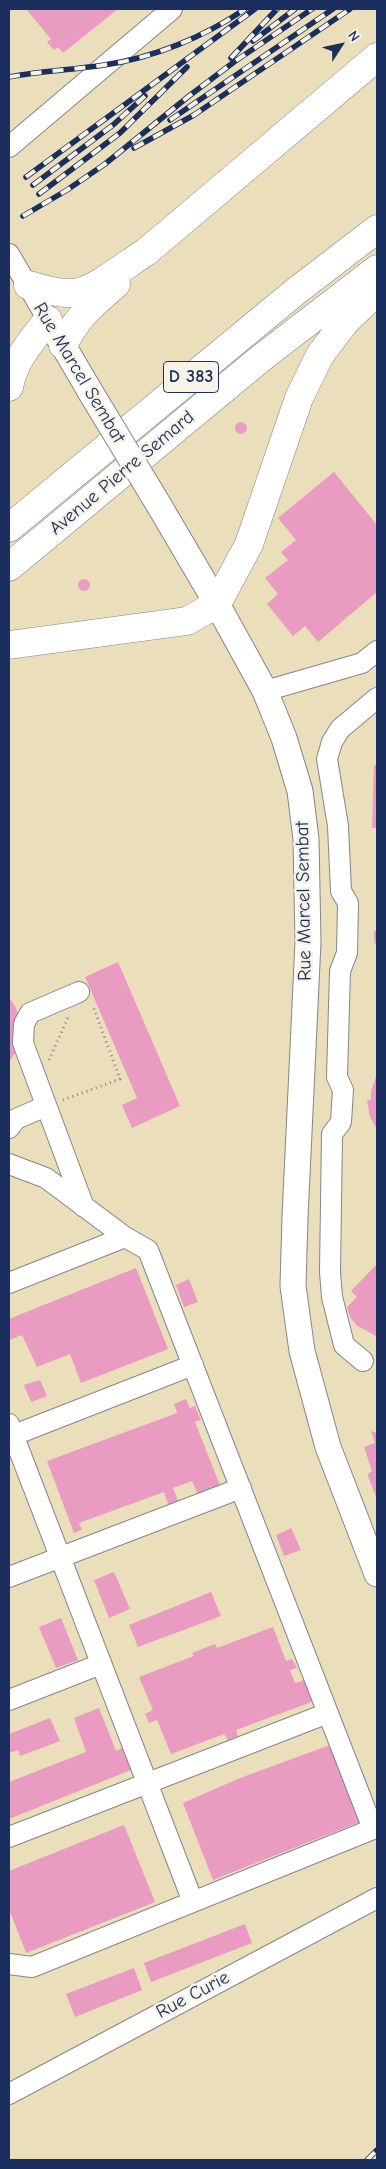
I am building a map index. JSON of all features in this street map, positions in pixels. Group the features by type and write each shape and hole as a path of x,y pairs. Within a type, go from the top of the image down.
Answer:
{"highway":[{"path":"28,285 71,293 100,284 124,265 146,252 376,58"},
{"name":"Avenue Pierre Semard","path":"9,528 281,304 377,229"},
{"path":"63,345 74,324 87,309 130,273 146,252"},
{"name":"Avenue Pierre Semard","path":"9,567 260,359 377,269"},
{"path":"9,645 186,621 217,604 249,544 298,398 320,355 345,322 377,291"},
{"path":"9,387 11,377 25,347 48,320"}],"main road":[{"name":"Rue Marcel Sembat","path":"48,320 217,604 266,692 284,738 300,791 306,839 308,942 295,1217 294,1286 297,1321 302,1351 328,1447 377,1574"}],"street":[{"path":"9,147 172,9"},
{"name":"Rue Marcel Sembat","path":"9,254 48,320"},
{"path":"266,692 362,663 377,651"},
{"path":"363,1361 344,1345 332,1297 330,1272 332,1134 341,1122 343,1090 337,1076 340,971 347,953 348,903 341,890 338,826 327,759 332,742 340,729 377,698"},
{"path":"84,1206 23,1043 24,1024 30,1013 86,999"},
{"path":"9,1128 16,1119 46,1106"},
{"path":"9,1164 46,1178 125,1237 148,1250 373,1829 32,1967 9,1964"},
{"path":"9,1283 125,1237"},
{"path":"193,1365 10,1432 61,1558 193,1902"},
{"path":"9,1577 241,1488"},
{"path":"9,1700 101,1664"},
{"path":"9,1836 328,1713"},
{"name":"Rue Curie","path":"9,2094 377,1898"}],"path":[{"path":"38,1084 86,999"},
{"path":"46,1106 120,1079 86,999"}],"building":[{"path":"26,9 118,9 63,53 58,47 54,50 47,42 51,39"},
{"path":"239,422 243,422 247,428 243,434 239,434 235,430 235,426"},
{"path":"334,472 377,525 377,592 318,642 305,626 293,636 267,604 278,594 265,578 288,560 281,552 296,540 278,518"},
{"path":"82,579 86,579 90,585 86,591 82,591 78,587 78,583"},
{"path":"374,765 377,765 377,828 372,828"},
{"path":"374,931 377,931 377,950 374,939"},
{"path":"118,962 180,1106 132,1128 122,1105 137,1098 85,977"},
{"path":"9,998 15,1006 20,1020 17,1050 9,1062"},
{"path":"377,1074 377,1129 370,1117 367,1100 371,1100 371,1091"},
{"path":"377,1264 376,1336 356,1325 350,1317 347,1307 357,1297 351,1291"},
{"path":"136,1268 168,1349 81,1383 70,1354 37,1367 22,1335 9,1340 9,1319"},
{"path":"189,1279 198,1302 184,1307 176,1285"},
{"path":"40,1380 47,1396 31,1402 24,1385"},
{"path":"186,1399 190,1408 195,1406 201,1420 195,1422 223,1493 201,1501 192,1481 173,1488 181,1508 171,1512 164,1492 79,1523 82,1530 74,1533 47,1461 177,1413 174,1404"},
{"path":"371,1431 377,1433 377,1499 368,1476 372,1471 364,1447 375,1443"},
{"path":"291,1528 301,1550 284,1556 276,1535"},
{"path":"114,1572 130,1609 109,1618 94,1580"},
{"path":"211,1592 221,1616 138,1647 129,1625"},
{"path":"61,1618 78,1660 56,1668 39,1627"},
{"path":"273,1627 286,1661 292,1659 297,1668 290,1670 295,1683 308,1679 317,1700 236,1730 238,1736 228,1740 224,1734 171,1754 157,1720 149,1723 145,1714 153,1710 139,1677 194,1656 192,1653 215,1644 217,1648"},
{"path":"99,1708 116,1751 122,1748 131,1770 9,1819 9,1782 86,1752 74,1718"},
{"path":"50,1718 60,1741 20,1756 18,1750 9,1753 9,1734"},
{"path":"330,1745 362,1821 213,1880 183,1803 240,1778"},
{"path":"124,1825 155,1902 26,1953 9,1909 9,1871"},
{"path":"245,1924 252,1943 151,1982 144,1963"},
{"path":"134,1968 142,1990 75,2017 66,1994"}],"railway":[{"path":"9,77 104,65 159,52 213,29 245,9"},
{"path":"26,177 255,9"},
{"path":"231,58 277,9"},
{"path":"253,41 295,9"},
{"path":"23,216 67,190 105,164 234,62 312,9"},
{"path":"170,120 333,9"},
{"path":"134,148 194,115 350,9"},
{"path":"39,194 120,133 187,67"},
{"path":"33,185 113,125 145,96"},
{"path":"367,2160 377,2150"}]}
